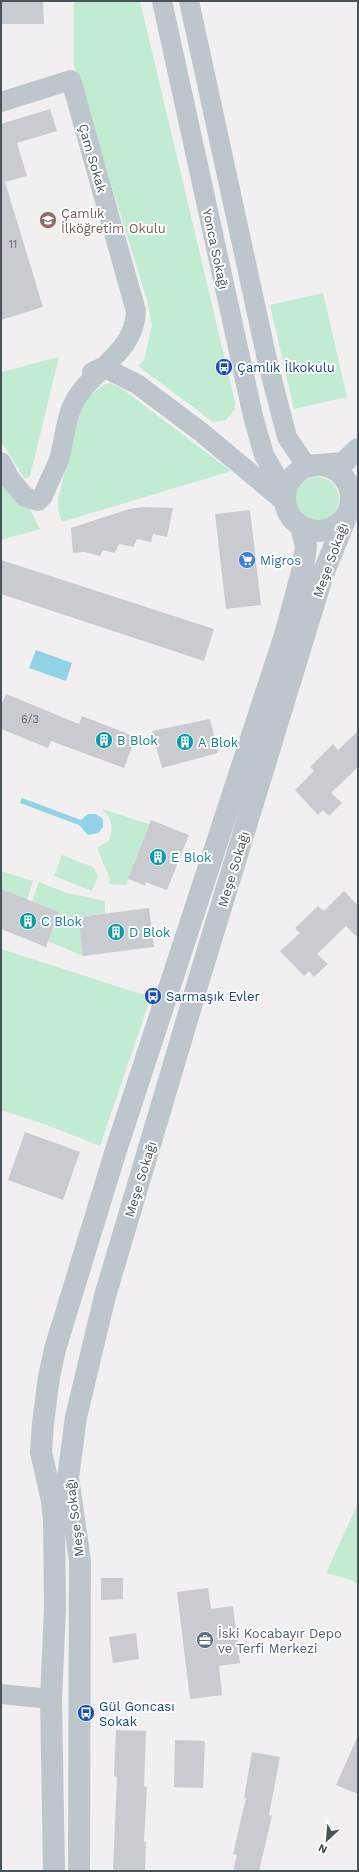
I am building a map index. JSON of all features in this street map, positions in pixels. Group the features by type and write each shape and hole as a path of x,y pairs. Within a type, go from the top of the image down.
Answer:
{"street":[{"name":"Yonca Sokağı","path":"162,1 253,416 264,455 285,496"},
{"name":"Yonca Sokağı","path":"189,1 216,133 270,372 287,437 312,466"},
{"name":"Çam Sokak","path":"1,102 71,80 136,311 133,331 126,343 118,354 103,367"},
{"path":"1,462 10,479 25,497 38,501 42,496 59,458 72,408 77,397 103,367 138,384 235,460 285,496"},
{"path":"312,466 333,469 345,479 353,500 343,520 335,527 324,531 312,531 301,527 287,512 285,496 293,476 312,466 343,463 358,449"},
{"name":"Meşe Sokağı","path":"79,1871 80,1562 68,1478 76,1416 105,1296 203,966 323,574 353,500"},
{"name":"Meşe Sokağı","path":"54,1871 51,1699 55,1608 54,1522 52,1501 42,1452 43,1423 49,1377 56,1349 116,1150 285,635 303,568 306,546 301,527"},
{"path":"1,1694 51,1699"}],"green space":[{"path":"74,1 140,1 235,402 235,409 226,420 213,422 138,366 144,360 152,325 147,300 74,65"},
{"path":"323,293 347,397 294,409 270,305"},
{"path":"59,357 31,472 29,478 24,478 1,441 1,372"},
{"path":"110,383 121,388 231,471 62,522 58,509 58,499 82,403 103,385"},
{"path":"1,473 30,509 40,529 1,540"},
{"path":"313,477 321,477 333,483 339,495 339,503 333,515 321,521 313,521 301,515 295,503 295,495 301,483"},
{"path":"102,809 149,824 126,885 109,884 110,879 97,848 109,841 112,827 108,816"},
{"path":"62,855 93,867 98,876 92,891 54,876"},
{"path":"1,871 33,881 27,900 1,889"},
{"path":"39,882 67,893 105,901 105,913 78,917 83,956 48,941 59,912 32,902"},
{"path":"1,949 151,997 100,1146 44,1124 1,1110"},
{"path":"358,1503 358,1586 354,1581 326,1573"}],"water":[{"path":"36,650 72,663 66,681 29,668"},
{"path":"22,798 81,820 88,814 96,814 103,819 103,827 98,833 88,835 79,825 20,803"}],"building":[{"path":"1,1 43,1 44,24 1,24"},
{"path":"50,109 57,131 17,143 27,176 5,182 43,307 1,320 1,124"},
{"path":"144,507 173,508 167,537 153,534 151,542 137,539 133,547 119,544 115,553 103,550 100,556 84,552 73,553 71,528 129,509"},
{"path":"250,510 261,605 226,609 215,514"},
{"path":"1,560 214,629 204,661 1,594"},
{"path":"6,694 79,724 82,716 136,737 124,768 51,741 48,748 1,729 1,705"},
{"name":"A Blok","path":"210,719 218,753 162,768 152,731"},
{"path":"358,731 358,767 331,793 342,803 329,816 323,810 318,815 295,790 314,771 310,767 333,744 338,750"},
{"name":"E Blok","path":"151,820 189,835 167,890 145,882 146,886 128,879"},
{"name":"C Blok","path":"1,889 59,912 46,947 1,929"},
{"path":"344,891 358,906 358,938 346,926 317,954 328,964 314,977 309,971 304,976 280,951 300,933 295,928 318,906 324,911"},
{"name":"D Blok","path":"149,908 154,947 83,956 78,917"},
{"path":"25,1132 80,1152 63,1200 8,1180"},
{"path":"101,1578 123,1578 123,1599 101,1600"},
{"path":"208,1588 211,1609 233,1606 240,1663 219,1666 222,1695 190,1699 177,1592"},
{"path":"136,1633 139,1659 113,1663 109,1637"},
{"path":"116,1730 146,1731 144,1786 147,1787 144,1842 146,1842 145,1871 113,1871 117,1777 114,1776"},
{"path":"358,1736 358,1794 336,1785"},
{"path":"175,1740 205,1741 203,1788 174,1787"},
{"path":"252,1752 280,1757 269,1815 272,1816 259,1871 233,1871 237,1855 233,1854 246,1798 244,1798"}],"place":[{"name":"Çamlık İlköğretim Okulu","path":"48,220"},
{"name":"Çamlık İlkokulu","path":"224,367"},
{"name":"Migros","path":"247,560"},
{"name":"B Blok","path":"104,740"},
{"name":"A Blok","path":"185,742"},
{"name":"E Blok","path":"158,857"},
{"name":"C Blok","path":"28,921"},
{"name":"D Blok","path":"116,932"},
{"name":"Sarmaşık Evler","path":"153,996"},
{"name":"İski Kocabayır Depo ve Terfi Merkezi","path":"205,1640"},
{"name":"Gül Goncası Sokak","path":"86,1713"}]}
